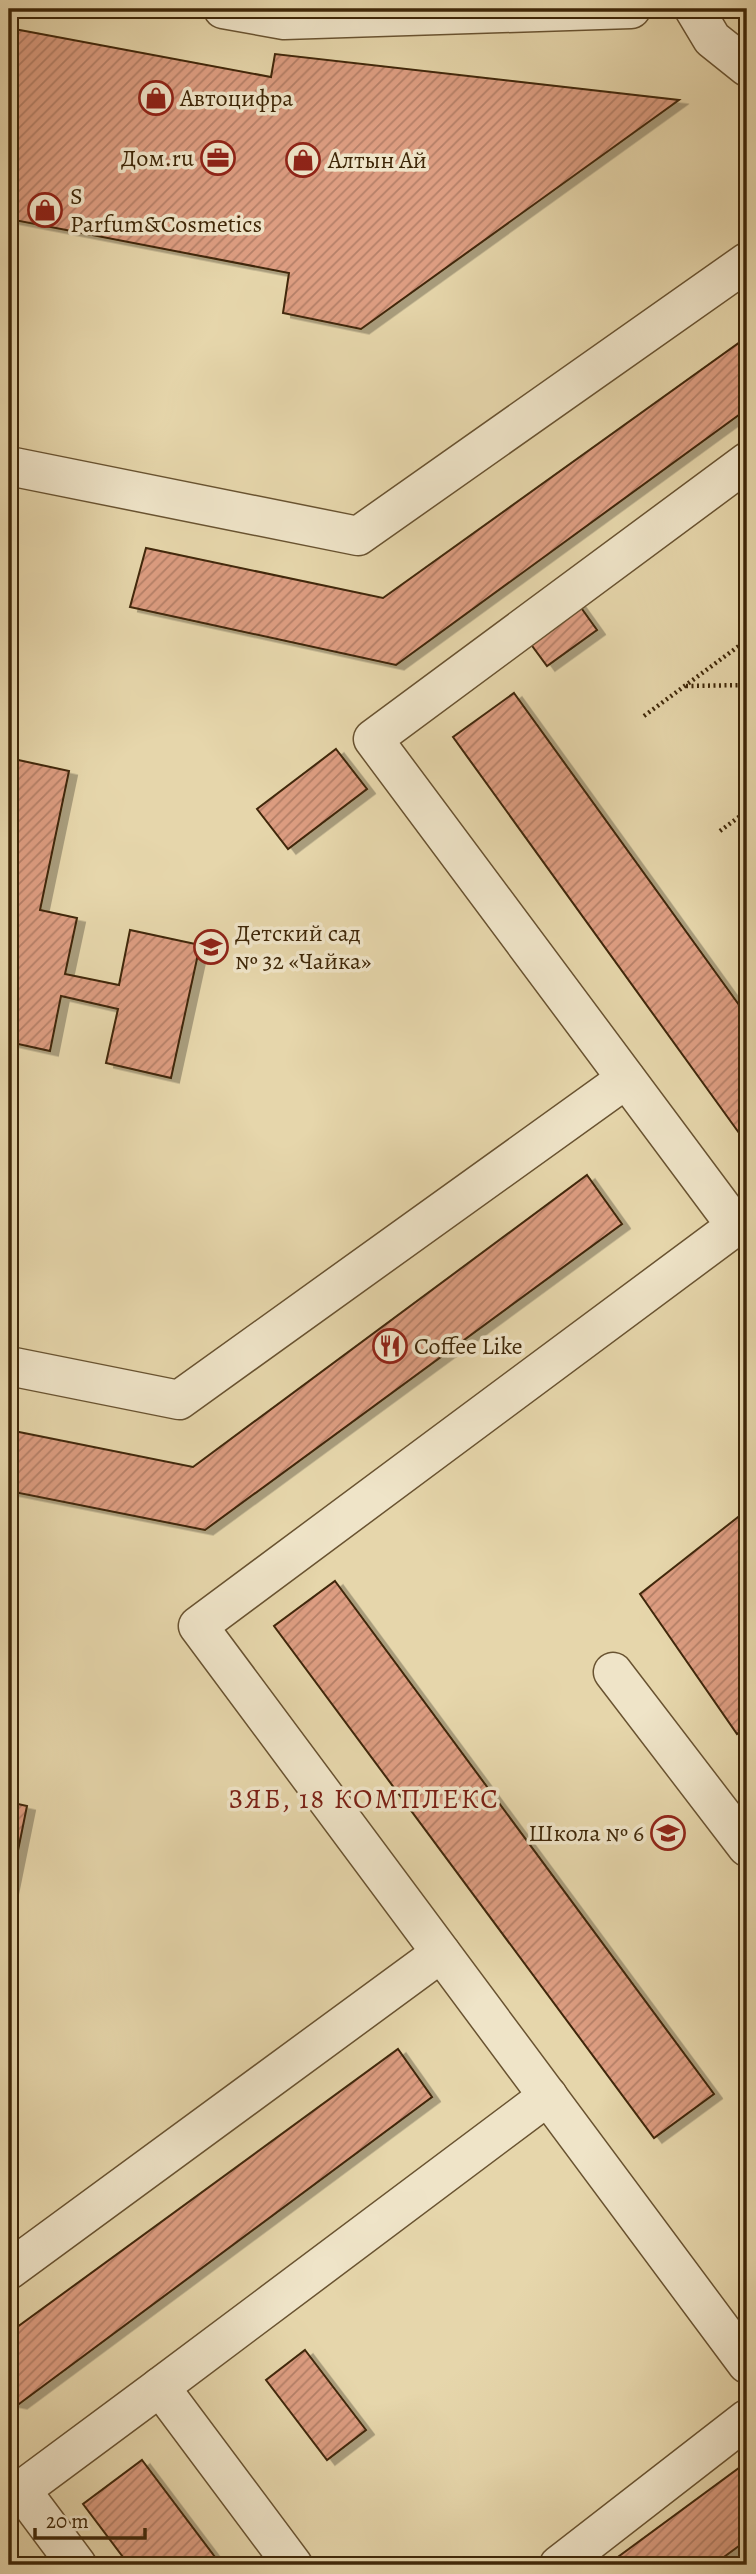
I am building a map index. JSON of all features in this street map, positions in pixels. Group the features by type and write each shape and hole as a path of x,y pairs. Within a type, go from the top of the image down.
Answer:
{"lane":[{"path":"223,9 284,20 631,9"},
{"path":"694,9 712,39 747,66"},
{"path":"9,466 358,536 747,262"},
{"path":"747,462 373,739 736,1226 198,1626 747,2364"},
{"path":"9,1366 179,1400 626,1079"},
{"path":"613,1672 747,1847"},
{"path":"9,2270 441,1953"},
{"path":"77,2565 15,2494 548,2096"},
{"path":"160,2387 293,2565"},
{"path":"559,2565 747,2419"}],"path":[{"path":"644,716 747,640"},
{"path":"685,686 747,685"},
{"path":"720,831 747,811"}],"building":[{"name":"Алтын Ай","path":"9,28 271,77 275,54 679,100 361,329 283,313 289,273 9,219"},
{"path":"747,337 747,409 396,665 130,607 146,548 383,598"},
{"path":"577,602 597,630 547,666 527,639"},
{"path":"514,693 747,1016 747,1144 453,737"},
{"path":"336,749 367,789 288,849 257,809"},
{"path":"9,758 69,771 40,910 77,918 65,974 119,985 130,930 200,945 171,1078 106,1063 118,1009 61,996 50,1051 9,1042"},
{"path":"587,1175 622,1224 205,1530 9,1491 9,1430 193,1467"},
{"path":"747,1510 747,1726 737,1734 640,1594"},
{"path":"335,1581 714,2094 654,2138 274,1626"},
{"path":"9,1802 27,1806 9,1895"},
{"path":"398,2049 432,2097 19,2404 9,2402 9,2333"},
{"path":"305,2350 366,2430 327,2460 266,2380"},
{"path":"142,2460 221,2565 129,2565 83,2504"},
{"path":"747,2462 747,2540 713,2565 607,2565"}],"place":[{"name":"Автоцифра","path":"156,98"},
{"name":"Дом.ru","path":"218,158"},
{"name":"Алтын Ай","path":"303,160"},
{"name":"S Parfum&Cosmetics","path":"45,210"},
{"name":"Детский сад № 32 «Чайка»","path":"211,947"},
{"name":"Coffee Like","path":"390,1346"},
{"name":"Школа № 6","path":"668,1833"}],"district":[{"name":"ЗЯБ, 18 КОМПЛЕКС","path":"364,1799"}]}
